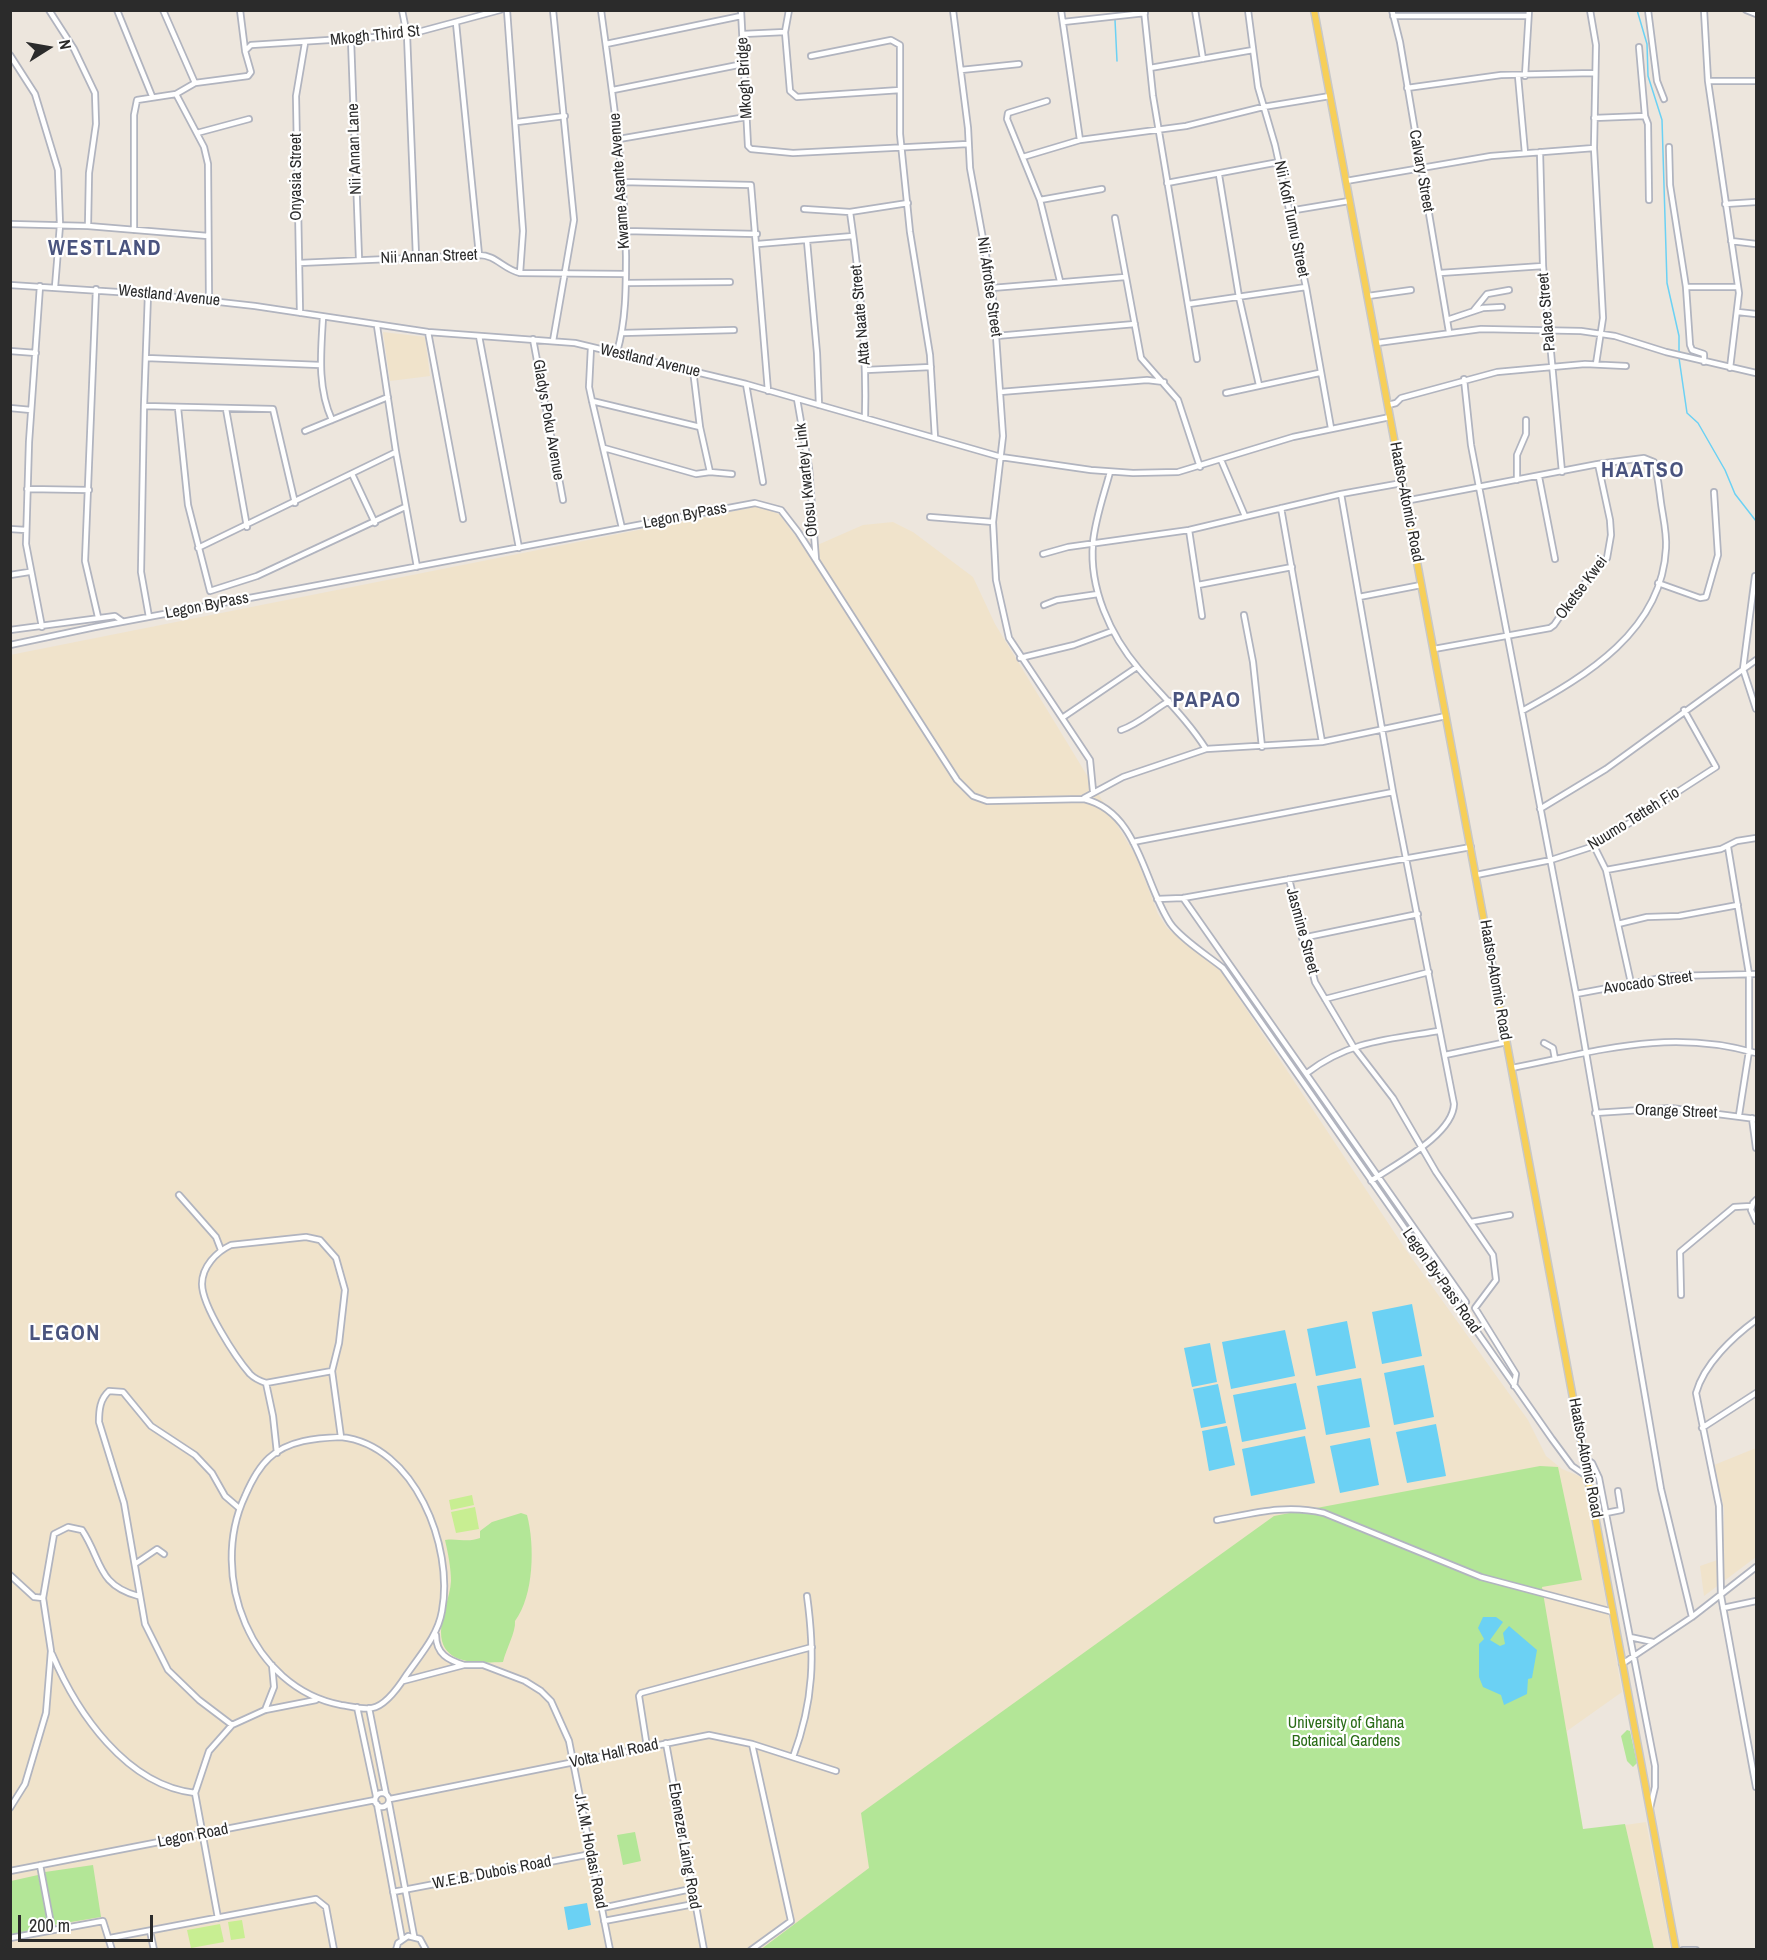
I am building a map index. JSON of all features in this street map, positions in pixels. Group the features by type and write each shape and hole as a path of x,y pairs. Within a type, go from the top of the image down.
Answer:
{"main road":[{"name":"Haatso-Atomic Road","path":"1314,10 1676,1950"}],"street":[{"path":"49,10 74,49 96,102 89,173 88,226"},
{"path":"117,10 152,96"},
{"path":"163,10 195,83"},
{"path":"135,230 134,115 137,100 176,94 195,83 250,75 240,10"},
{"path":"402,10 407,35 416,256"},
{"name":"Mkogh Third St","path":"246,49 407,35 500,10"},
{"path":"507,10 524,231 520,273"},
{"path":"553,10 574,204 566,275 553,341"},
{"name":"Kwame Asante Avenue","path":"602,10 619,139 625,231 626,283 617,352"},
{"path":"789,10 784,32 790,68 790,90 797,97 900,90"},
{"name":"Nii Afrotse Street","path":"953,10 970,168 992,288 996,336 1001,457 993,522 994,564 1006,630 1020,658 1090,760 1094,791"},
{"path":"1061,10 1080,140"},
{"path":"1195,10 1203,59"},
{"name":"Nii Kofi Tumu Street","path":"1248,10 1263,107 1306,286 1319,373 1331,428"},
{"path":"1590,10 1596,45 1594,148 1602,334 1596,364"},
{"path":"1648,10 1658,81 1664,99"},
{"path":"1704,10 1708,81 1738,287 1738,312 1730,368"},
{"path":"1746,10 1756,14"},
{"path":"1063,22 1145,12 1158,129 1197,359"},
{"path":"606,44 741,13"},
{"name":"Mkogh Bridge","path":"741,13 748,146 756,151 793,153 902,148"},
{"path":"1392,13 1529,13 1525,76"},
{"name":"Calvary Street","path":"1392,13 1449,332"},
{"path":"456,23 479,255"},
{"path":"743,34 784,32"},
{"name":"Nii Annan Lane","path":"351,40 359,259"},
{"path":"811,56 895,40 901,50 902,148 910,232 931,367 935,438"},
{"name":"Onyasia Street","path":"300,313 296,96 305,43"},
{"path":"1640,47 1645,116 1648,124 1648,200"},
{"path":"1150,68 1253,50"},
{"path":"10,55 35,94 58,170 60,225 55,287"},
{"path":"613,90 743,64"},
{"path":"961,70 1019,64"},
{"path":"1407,88 1472,78 1594,73"},
{"path":"1518,76 1525,153"},
{"path":"1708,81 1756,81"},
{"path":"176,94 204,147 210,177 209,301"},
{"path":"1023,157 1080,140 1186,126 1263,107 1330,96"},
{"path":"1047,101 1007,116 1040,200 1060,281"},
{"path":"517,122 565,116"},
{"path":"1594,118 1645,116"},
{"path":"619,139 746,117"},
{"path":"197,133 249,119"},
{"path":"902,148 968,144"},
{"path":"1669,147 1670,185 1686,286 1689,345 1692,350 1704,354 1704,362"},
{"path":"1346,181 1419,167 1525,153 1594,148"},
{"name":"Palace Street","path":"1540,152 1543,266 1562,472"},
{"path":"1167,183 1219,175 1278,162"},
{"path":"1219,175 1239,297 1259,385"},
{"path":"622,182 748,184 753,188 768,391"},
{"path":"1040,200 1102,189"},
{"path":"1289,211 1349,201"},
{"path":"1725,204 1756,202"},
{"path":"804,209 850,212 908,203"},
{"name":"Atta Naate Street","path":"850,212 866,370 866,418"},
{"path":"1115,218 1141,358 1164,382 1181,405 1200,467"},
{"path":"10,224 88,226 208,236"},
{"path":"625,231 757,234"},
{"path":"758,244 853,236"},
{"path":"807,241 818,353 819,405"},
{"path":"1731,241 1756,244"},
{"name":"Nii Annan Street","path":"299,262 479,255 493,256 509,270 520,273 626,274"},
{"path":"1440,273 1543,266"},
{"path":"992,288 1125,277"},
{"path":"626,283 730,282"},
{"name":"Westland Avenue","path":"10,285 148,294 300,313 377,326 533,339 591,347 746,384 1001,457 1110,472 1164,473 1200,467 1276,442 1331,428 1390,417"},
{"path":"40,286 31,410 26,530 29,572 42,627"},
{"path":"1189,304 1306,286"},
{"path":"1686,286 1738,287"},
{"path":"96,289 86,569 98,617"},
{"path":"1368,296 1411,290"},
{"path":"1447,320 1461,318 1474,310 1487,294 1509,290"},
{"path":"148,294 141,572 149,617"},
{"path":"1474,310 1503,307"},
{"path":"1738,312 1756,314"},
{"path":"323,317 320,366 323,395 332,420"},
{"path":"996,336 1135,324"},
{"path":"377,326 405,507 417,567"},
{"path":"1377,343 1449,332 1503,328 1548,329 1602,334 1684,357 1756,373"},
{"path":"621,333 734,330"},
{"path":"428,332 463,519"},
{"path":"479,336 519,548"},
{"name":"Gladys Poku Avenue","path":"533,339 563,500"},
{"path":"591,347 589,387 622,528"},
{"path":"10,351 36,353"},
{"path":"146,358 320,366"},
{"path":"1388,405 1396,403 1401,398 1464,379 1497,372 1596,364 1626,366"},
{"path":"866,370 931,367"},
{"path":"693,370 700,427 710,472"},
{"path":"1148,380 1151,370"},
{"path":"1226,393 1319,373"},
{"path":"1464,379 1472,445 1506,635 1576,994 1661,1489 1692,1617"},
{"path":"1000,392 1148,380 1164,382"},
{"path":"746,384 764,482"},
{"path":"305,431 388,397"},
{"name":"Ofosu Kwartey Link","path":"797,399 809,468 816,562"},
{"path":"592,401 700,427"},
{"path":"144,406 273,409 295,503"},
{"path":"10,408 31,410"},
{"path":"178,408 182,466 198,548 214,604"},
{"path":"226,409 247,527"},
{"path":"1517,480 1517,455 1526,434 1526,420"},
{"path":"603,448 696,474 710,472 732,474"},
{"path":"198,548 247,527 396,452"},
{"path":"1405,501 1598,464 1644,458 1654,462 1666,539 1665,560 1658,583 1641,619 1621,645 1580,678 1522,711"},
{"path":"1221,460 1245,516"},
{"name":"Oketse Kwei","path":"1434,649 1552,627 1576,593 1607,558 1611,535 1610,520 1598,464"},
{"path":"1110,472 1093,544 1098,594 1112,632 1137,667 1169,701 1206,749"},
{"path":"352,474 375,523"},
{"path":"1539,477 1555,560"},
{"path":"1043,554 1068,547 1189,530 1341,494 1402,483"},
{"path":"27,489 89,490"},
{"path":"1658,583 1700,598 1706,597 1718,555 1714,492"},
{"path":"1341,494 1394,792 1445,1055 1454,1115 1448,1124 1421,1147 1371,1181"},
{"name":"Legon ByPass","path":"10,645 214,604 755,503 781,510 798,532 957,780 973,796 987,801 1084,799 1098,802 1114,814 1133,842 1157,899 1171,925 1223,968 1302,1078"},
{"path":"210,591 236,584 375,523 405,507"},
{"path":"1281,508 1322,742"},
{"path":"930,517 993,522"},
{"path":"10,529 26,530"},
{"path":"1189,530 1202,616"},
{"path":"1198,585 1292,567"},
{"path":"10,575 29,572"},
{"path":"1755,576 1744,641 1743,669 1756,709"},
{"path":"1359,597 1421,585"},
{"path":"1044,605 1057,600 1098,594"},
{"path":"1244,615 1253,662 1262,747"},
{"path":"10,630 98,617 115,616 122,622"},
{"path":"1020,658 1074,645 1112,632"},
{"path":"1540,809 1606,769 1684,710 1756,660"},
{"path":"1062,718 1137,667"},
{"path":"1121,730 1136,724 1146,713 1169,701"},
{"name":"Nuumo Tetteh Fio","path":"1476,875 1551,860 1594,846 1716,767 1684,710"},
{"path":"1084,799 1094,791 1123,777 1206,749 1322,742 1446,716"},
{"path":"1133,842 1394,792"},
{"path":"1606,870 1728,847 1737,841 1756,838"},
{"path":"1594,846 1606,870 1631,983"},
{"path":"1157,899 1183,898 1407,856 1471,847"},
{"path":"1728,847 1749,974 1749,1051 1739,1115"},
{"name":"Jasmine Street","path":"1288,879 1312,975 1325,999 1353,1046 1393,1098 1421,1147 1492,1255 1496,1280 1476,1303 1475,1312 1516,1374 1515,1386"},
{"path":"1183,898 1380,1175 1466,1302"},
{"path":"1618,924 1647,917 1679,916 1738,905"},
{"path":"1302,938 1418,914"},
{"path":"1325,999 1429,972"},
{"name":"Avocado Street","path":"1576,994 1672,976 1756,974"},
{"path":"1308,1073 1322,1061 1353,1046 1439,1031"},
{"path":"1512,1068 1639,1042 1665,1040 1725,1046 1756,1053"},
{"path":"1445,1055 1507,1042"},
{"path":"1544,1043 1554,1049 1555,1059"},
{"name":"Legon By-Pass Road","path":"1302,1078 1371,1181 1572,1467 1588,1477"},
{"name":"Orange Street","path":"1595,1113 1671,1108 1754,1118"},
{"path":"1754,1118 1756,1148"},
{"path":"179,1195 197,1219 216,1237 221,1250"},
{"path":"1681,1295 1680,1252 1734,1208 1751,1206 1756,1200"},
{"path":"1751,1206 1756,1221"},
{"path":"1471,1222 1510,1215"},
{"path":"332,1371 266,1383 250,1374 209,1308 202,1287 204,1272 221,1250 231,1245 298,1237 320,1240 336,1258 345,1290 345,1310 332,1371 341,1437"},
{"path":"1756,1320 1724,1349 1702,1378 1696,1393 1719,1506 1720,1596 1756,1787"},
{"path":"266,1383 277,1453"},
{"path":"232,1725 199,1700 168,1670 145,1624 138,1596 124,1503 99,1422 102,1400 109,1391 123,1392 151,1426 195,1455 212,1473 225,1497 239,1508"},
{"path":"1702,1428 1756,1393"},
{"path":"316,1700 291,1683 272,1665 254,1641 242,1617 234,1592 232,1545 239,1508 251,1481 269,1458 294,1444 341,1437 356,1438 374,1448 407,1476 429,1514 441,1551 444,1595 436,1639 442,1655 448,1660 464,1665"},
{"path":"1585,1458 1597,1471 1655,1766 1655,1787 1650,1808"},
{"path":"1606,1513 1621,1510 1618,1491"},
{"path":"1217,1520 1287,1508 1313,1511 1481,1577 1613,1612"},
{"path":"10,1808 25,1784 41,1734 51,1652 43,1598 51,1539 60,1529 68,1527 82,1530 109,1581 121,1590 138,1596"},
{"path":"135,1564 157,1549 164,1554"},
{"path":"1622,1664 1692,1617 1756,1567"},
{"path":"10,1575 34,1597 43,1598"},
{"path":"793,1757 809,1705 812,1647 807,1596"},
{"path":"1723,1608 1756,1601"},
{"path":"218,1918 195,1793 208,1751 232,1725 266,1710 316,1700 369,1708 383,1703 403,1681 436,1632"},
{"path":"1630,1637 1654,1642"},
{"path":"647,1748 639,1696 641,1693 812,1647"},
{"path":"51,1652 68,1689 88,1721 116,1749 144,1775 171,1788 195,1793"},
{"path":"266,1710 274,1687 272,1665"},
{"name":"J.K.M. Hodasi Road","path":"403,1681 464,1665 483,1665 503,1671 542,1691 558,1715 573,1762 610,1950"},
{"path":"357,1707 402,1939 396,1949 388,1950"},
{"path":"369,1708 414,1936"},
{"name":"Volta Hall Road","path":"388,1798 709,1735 752,1744 836,1771"},
{"name":"Ebenezer Laing Road","path":"666,1743 704,1950"},
{"path":"751,1950 791,1921 752,1744"},
{"path":"376,1800 380,1793 388,1798"},
{"path":"376,1800 383,1807 388,1798"},
{"name":"Legon Road","path":"10,1871 376,1800"},
{"name":"W.E.B. Dubois Road","path":"393,1892 591,1854"},
{"path":"40,1865 52,1929"},
{"path":"602,1908 691,1889"},
{"path":"110,1938 320,1900 326,1907 334,1950"},
{"path":"604,1921 694,1904"},
{"path":"10,1938 101,1921 106,1924 112,1950"},
{"path":"150,1931 154,1950"},
{"path":"402,1939 414,1936 424,1942 426,1950"},
{"path":"1683,1950 1696,1950"}],"shaded area":[{"path":"383,332 425,337 430,376 390,381"},
{"path":"759,506 779,514 806,550 863,525 893,522 913,532 973,577 995,624 1136,856 1158,914 1167,928 1221,971 1406,1250 1528,1420 1546,1456 1562,1469 1584,1478 1622,1692 1567,1731 1583,1831 1646,1822 1671,1949 11,1949 10,655"},
{"path":"1756,1448 1756,1557 1704,1596 1700,1566 1723,1558 1724,1509 1714,1465"}],"green space":[{"name":"University of Ghana Botanical Gardens","path":"1540,1466 1558,1467 1582,1580 1542,1587 1583,1829 1625,1824 1654,1949 760,1950 869,1868 861,1813 1274,1516"},
{"path":"472,1495 474,1505 451,1510 449,1500"},
{"path":"475,1507 479,1529 456,1533 451,1512"},
{"path":"521,1513 527,1515 530,1527 531,1570 526,1598 515,1621 503,1662 473,1662 454,1657 447,1651 441,1632 451,1581 445,1540 480,1538 480,1531 492,1522"},
{"path":"1627,1730 1630,1731 1637,1763 1633,1767 1627,1761 1621,1736"},
{"path":"635,1832 641,1861 623,1865 617,1835"},
{"path":"93,1865 101,1917 53,1925 45,1872"},
{"path":"38,1875 49,1927 11,1935 11,1881"},
{"path":"242,1920 245,1938 231,1940 228,1922"},
{"path":"220,1924 224,1942 191,1948 187,1930"}],"water":[{"path":"1412,1304 1422,1356 1382,1364 1372,1312"},
{"path":"1347,1321 1356,1368 1316,1376 1307,1329"},
{"path":"1285,1330 1295,1376 1231,1389 1222,1342"},
{"path":"1210,1343 1217,1382 1192,1387 1184,1348"},
{"path":"1424,1365 1434,1417 1394,1425 1384,1373"},
{"path":"1361,1378 1370,1427 1326,1435 1317,1386"},
{"path":"1296,1383 1306,1429 1242,1442 1233,1395"},
{"path":"1218,1384 1226,1423 1201,1428 1193,1389"},
{"path":"1436,1424 1446,1476 1407,1483 1396,1432"},
{"path":"1227,1426 1235,1465 1209,1471 1202,1431"},
{"path":"1305,1436 1315,1483 1251,1496 1242,1449"},
{"path":"1370,1438 1379,1485 1340,1493 1330,1446"},
{"path":"1483,1617 1496,1617 1503,1622 1490,1640 1500,1646 1505,1644 1503,1633 1509,1626 1537,1650 1532,1678 1528,1679 1527,1694 1504,1705 1501,1695 1483,1687 1479,1677 1479,1644 1484,1639 1478,1628"},
{"path":"587,1903 591,1925 568,1930 564,1907"}],"waterway":[{"path":"1637,10 1647,44 1648,76 1662,120 1667,283 1679,336 1679,353"},
{"path":"1115,20 1117,61"},
{"path":"1679,358 1687,413 1698,423 1725,470 1735,494 1756,521"}],"district":[{"name":"WESTLAND","path":"105,249"},
{"name":"HAATSO","path":"1643,471"},
{"name":"PAPAO","path":"1207,701"},
{"name":"LEGON","path":"65,1334"}]}
